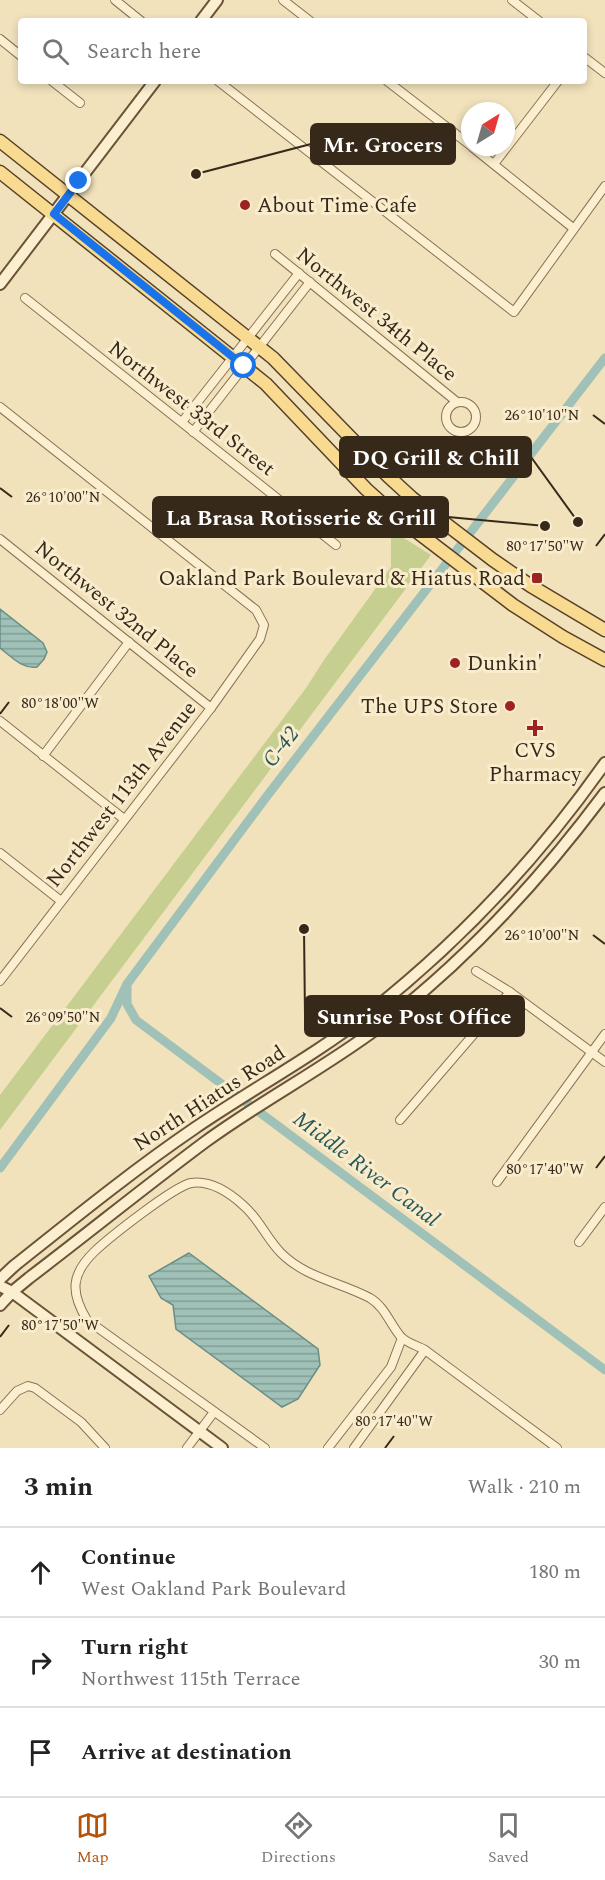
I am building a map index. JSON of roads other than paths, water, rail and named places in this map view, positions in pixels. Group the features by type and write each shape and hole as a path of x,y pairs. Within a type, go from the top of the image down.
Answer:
{"main road":[{"path":"203,18 217,0"},
{"path":"0,284 153,84"},
{"path":"0,141 260,346 295,378 388,476 440,519 494,560 568,610 605,630"},
{"path":"0,172 244,366 284,402 366,489 425,538 540,623 605,660"},
{"name":"North Hiatus Road","path":"0,1279 130,1173 327,1044 370,1012 451,942 536,854 570,813 605,763"},
{"name":"North Hiatus Road","path":"0,1305 12,1292 207,1141 337,1057 380,1026 465,954 562,849 605,793"},
{"path":"0,1286 12,1292 222,1448"}],"street":[{"path":"115,0 137,18"},
{"path":"282,0 306,18"},
{"path":"512,0 535,18"},
{"path":"0,39 18,54"},
{"path":"587,59 605,73"},
{"path":"56,84 80,103"},
{"path":"222,84 514,312 605,186"},
{"path":"391,84 461,138"},
{"path":"494,164 556,84"},
{"path":"484,156 573,228"},
{"name":"Northwest 34th Place","path":"275,254 457,402"},
{"path":"182,422 299,273"},
{"path":"194,432 310,282"},
{"name":"Northwest 33rd Street","path":"25,298 336,545"},
{"path":"457,402 466,403 475,413 474,426 466,432 456,432 446,422 446,412 452,404 457,402"},
{"name":"Northwest 113th Avenue","path":"0,407 256,609 264,625 260,639 211,708 0,981"},
{"name":"Northwest 32nd Place","path":"0,539 211,708"},
{"path":"43,756 129,642"},
{"path":"0,721 124,819"},
{"path":"0,853 61,901"},
{"path":"476,970 510,992 605,1062"},
{"path":"400,1120 510,992"},
{"path":"497,1182 605,1034"},
{"path":"265,1448 87,1320 78,1304 75,1279 86,1260 103,1244 178,1188 193,1183 213,1186 228,1193 246,1208 281,1253 307,1273 371,1299 390,1317 402,1338 425,1350 557,1448"},
{"path":"579,1242 605,1208"},
{"path":"328,1448 391,1367 402,1338"},
{"path":"354,1448 425,1350"},
{"path":"0,1410 17,1391 28,1386 35,1388 81,1422 105,1448"},
{"path":"187,1448 214,1412"}],"water":[{"path":"0,609 43,643 47,652 37,667 22,664 0,648"},
{"path":"189,1253 318,1349 320,1365 298,1399 282,1407 176,1329 173,1305 161,1298 149,1276"}],"waterway":[{"name":"C-42","path":"0,1168 111,1018 127,984 267,796 605,358"},
{"name":"Middle River Canal","path":"127,986 127,1004 136,1020 605,1370"}],"place":[{"name":"Mr. Grocers","path":"196,174"},
{"name":"About Time Cafe","path":"245,205"},
{"name":"DQ Grill & Chill","path":"578,522"},
{"name":"La Brasa Rotisserie & Grill","path":"545,526"},
{"name":"Oakland Park Boulevard & Hiatus Road","path":"537,578"},
{"name":"Dunkin'","path":"455,663"},
{"name":"The UPS Store","path":"510,706"},
{"name":"CVS Pharmacy","path":"535,728"},
{"name":"Sunrise Post Office","path":"304,929"}]}
